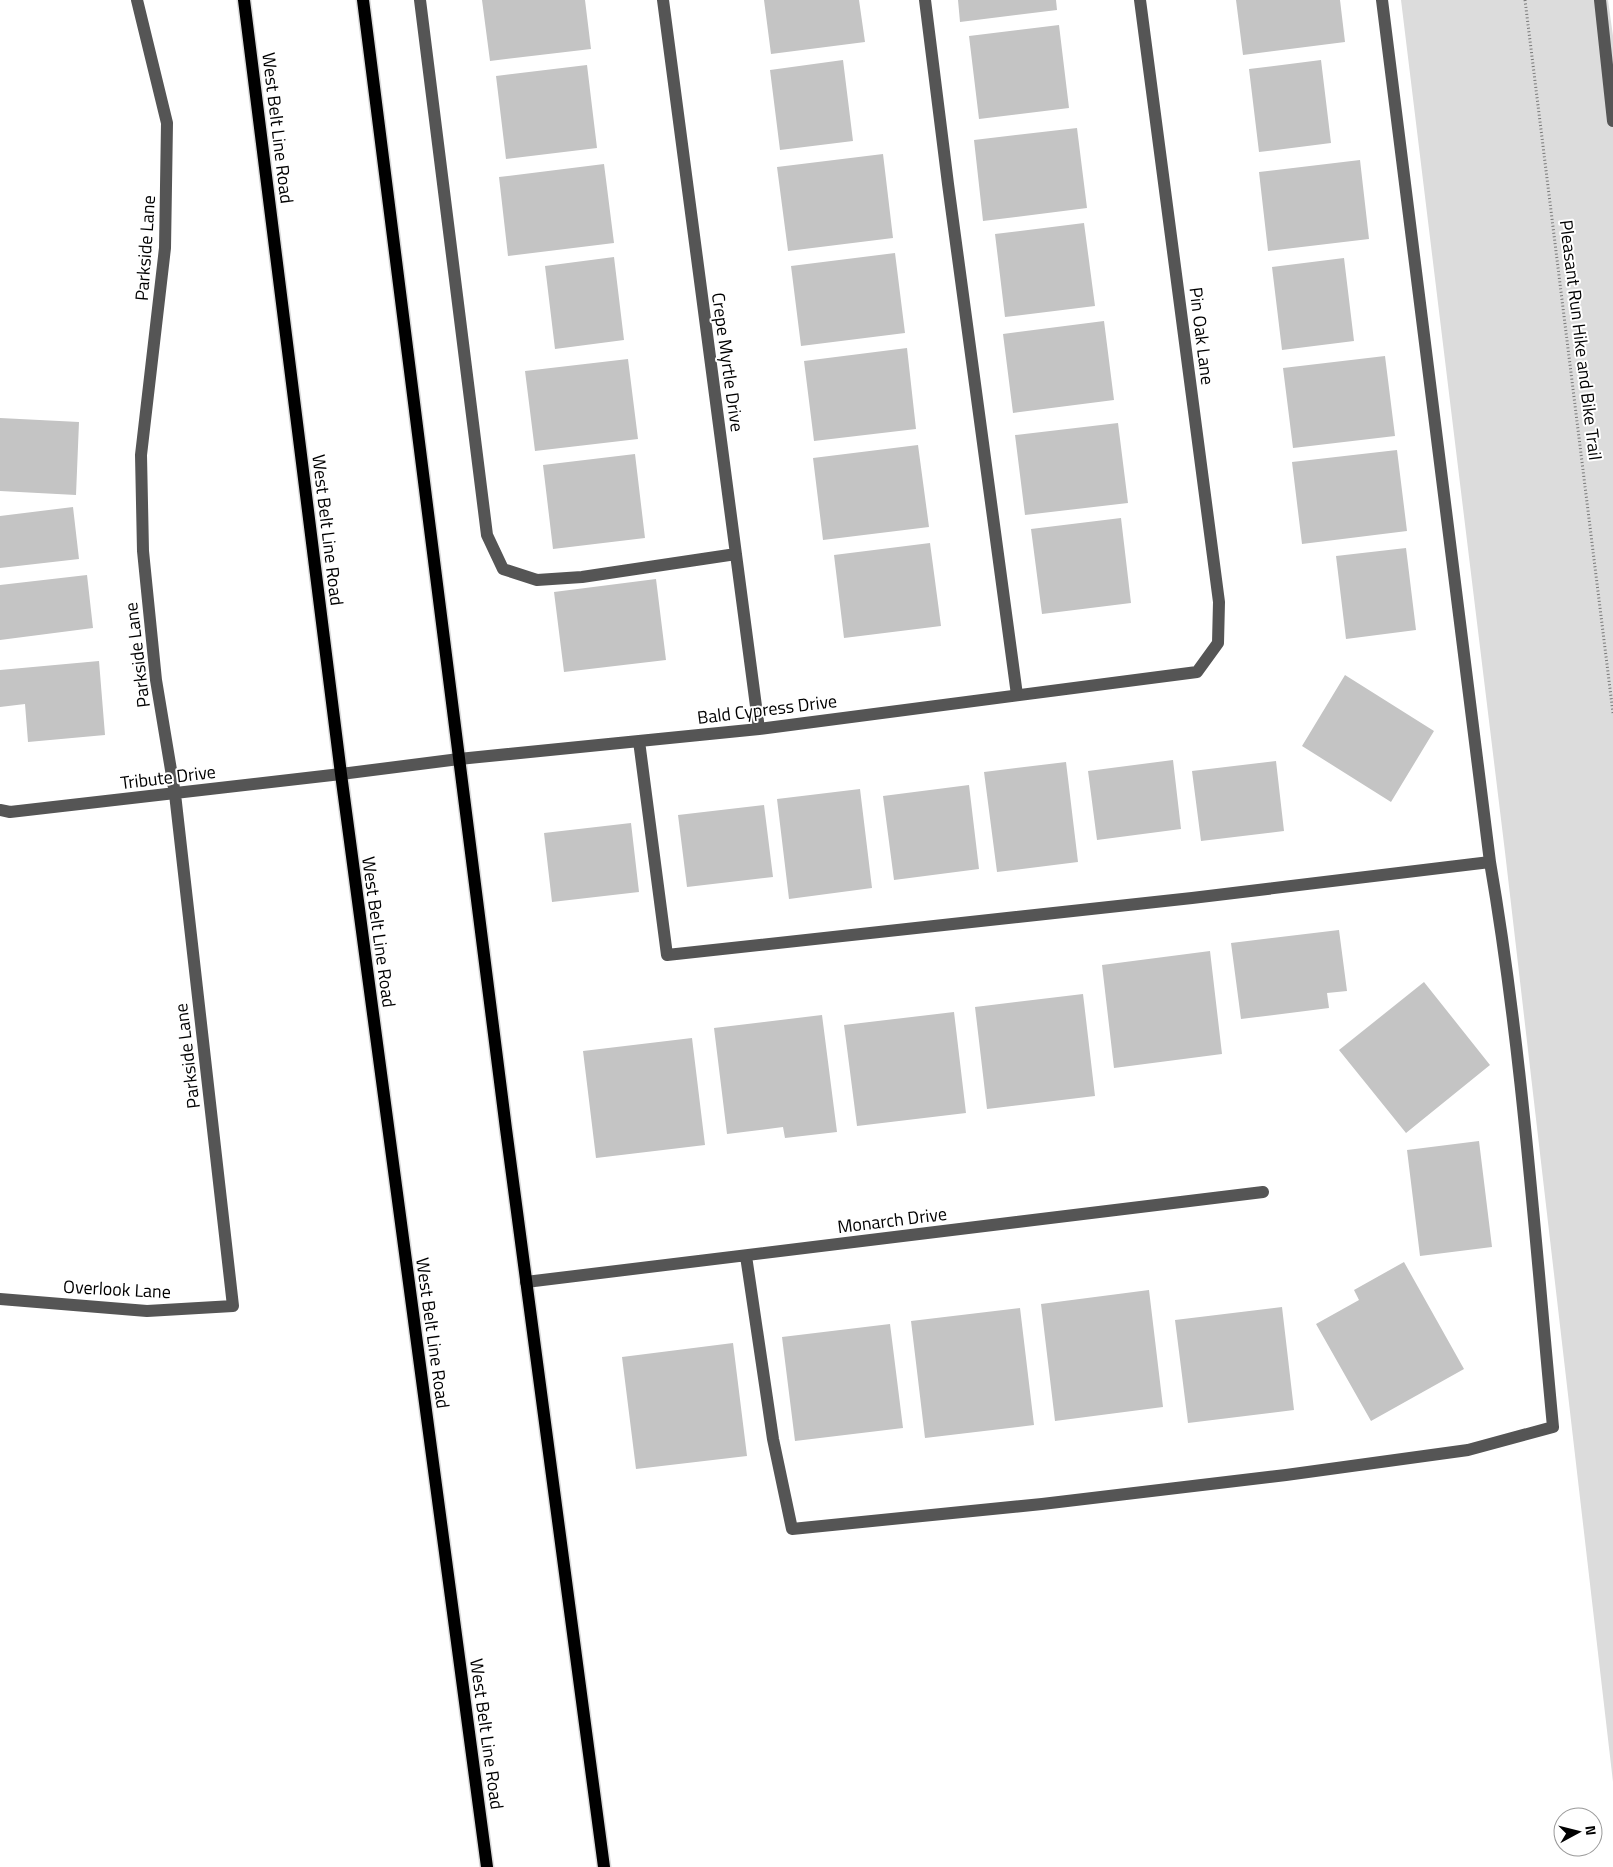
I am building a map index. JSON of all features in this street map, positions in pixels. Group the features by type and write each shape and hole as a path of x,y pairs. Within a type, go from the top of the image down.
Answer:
{"main road":[{"name":"West Belt Line Road","path":"244,0 341,774 487,1867"},
{"path":"362,0 458,759 604,1867"}],"street":[{"name":"Parkside Lane","path":"137,0 167,123 166,248 141,455 143,551 156,680 175,794 233,1306"},
{"path":"420,0 487,535 503,569 537,580 582,577 736,554"},
{"name":"Crepe Myrtle Drive","path":"663,0 760,729"},
{"path":"926,0 949,194 1016,696"},
{"name":"Pin Oak Lane","path":"1140,0 1219,602 1218,643 1197,672"},
{"path":"746,1256 773,1439 792,1529 1042,1504 1286,1475 1468,1450 1553,1427 1521,1093 1503,938 1490,862 1382,0"},
{"path":"1600,0 1613,121"},
{"name":"Bald Cypress Drive","path":"341,774 458,759 760,729 1197,672"},
{"path":"640,741 667,955 1192,898 1490,862"},
{"name":"Tribute Drive","path":"0,810 10,812 341,774"},
{"name":"Monarch Drive","path":"526,1282 1262,1192"},
{"name":"Overlook Lane","path":"0,1299 147,1311 233,1306"}],"path":[{"name":"Pleasant Run Hike and Bike Trail","path":"1525,0 1613,713"}],"shaded area":[{"path":"1401,0 1608,0 1613,36 1613,1782 1505,852"}],"building":[{"path":"482,0 585,0 591,49 490,61"},
{"path":"764,0 859,0 865,42 771,54"},
{"path":"958,0 1056,0 1057,10 960,22"},
{"path":"1236,0 1340,0 1345,42 1243,55"},
{"path":"1059,25 1069,108 979,119 969,36"},
{"path":"843,60 853,141 780,150 770,70"},
{"path":"1321,60 1331,143 1259,152 1249,69"},
{"path":"587,65 597,148 506,159 496,76"},
{"path":"1077,128 1087,208 983,221 974,140"},
{"path":"883,154 893,238 788,251 777,167"},
{"path":"1360,160 1369,239 1268,251 1259,172"},
{"path":"604,164 614,243 508,256 499,177"},
{"path":"1084,223 1095,306 1005,317 995,234"},
{"path":"895,253 905,333 801,346 791,266"},
{"path":"614,257 624,340 555,349 545,266"},
{"path":"1344,258 1354,341 1282,350 1272,267"},
{"path":"1104,321 1114,400 1013,413 1003,334"},
{"path":"907,348 916,429 814,441 804,361"},
{"path":"1385,356 1395,436 1293,448 1283,368"},
{"path":"628,359 638,439 535,451 525,371"},
{"path":"0,418 79,422 76,495 0,491"},
{"path":"1118,423 1128,503 1025,515 1015,435"},
{"path":"918,445 929,527 823,540 813,458"},
{"path":"1397,450 1407,531 1302,544 1292,462"},
{"path":"635,454 645,538 553,549 543,465"},
{"path":"73,507 79,559 0,568 0,516"},
{"path":"1121,518 1131,603 1042,614 1031,529"},
{"path":"930,543 941,626 844,638 834,555"},
{"path":"1406,548 1416,630 1346,639 1336,556"},
{"path":"87,575 93,628 0,640 0,585"},
{"path":"656,579 666,660 564,672 554,592"},
{"path":"99,661 105,735 28,742 25,704 0,707 0,670"},
{"path":"1345,675 1434,731 1391,802 1302,746"},
{"path":"1173,760 1181,829 1097,840 1088,771"},
{"path":"1276,761 1284,831 1201,841 1192,771"},
{"path":"1066,762 1078,862 997,872 984,772"},
{"path":"969,785 979,869 894,880 883,796"},
{"path":"860,789 872,888 789,899 777,799"},
{"path":"764,805 773,877 687,887 678,815"},
{"path":"631,823 639,892 552,902 544,833"},
{"path":"1339,930 1347,991 1327,993 1329,1008 1241,1019 1231,943"},
{"path":"1210,951 1222,1054 1114,1068 1102,965"},
{"path":"1424,982 1490,1065 1406,1133 1339,1050"},
{"path":"1083,994 1095,1096 987,1109 975,1007"},
{"path":"954,1012 966,1113 857,1126 844,1025"},
{"path":"822,1015 837,1132 785,1138 783,1127 727,1134 714,1028"},
{"path":"692,1038 705,1145 596,1158 583,1051"},
{"path":"1479,1141 1492,1247 1420,1256 1407,1150"},
{"path":"1404,1262 1464,1369 1371,1421 1316,1324 1359,1300 1354,1290"},
{"path":"1149,1290 1163,1407 1055,1421 1041,1304"},
{"path":"1282,1307 1294,1410 1188,1423 1175,1320"},
{"path":"1020,1308 1034,1425 925,1438 911,1321"},
{"path":"890,1324 903,1428 795,1441 782,1337"},
{"path":"733,1343 747,1456 636,1469 622,1357"}]}
